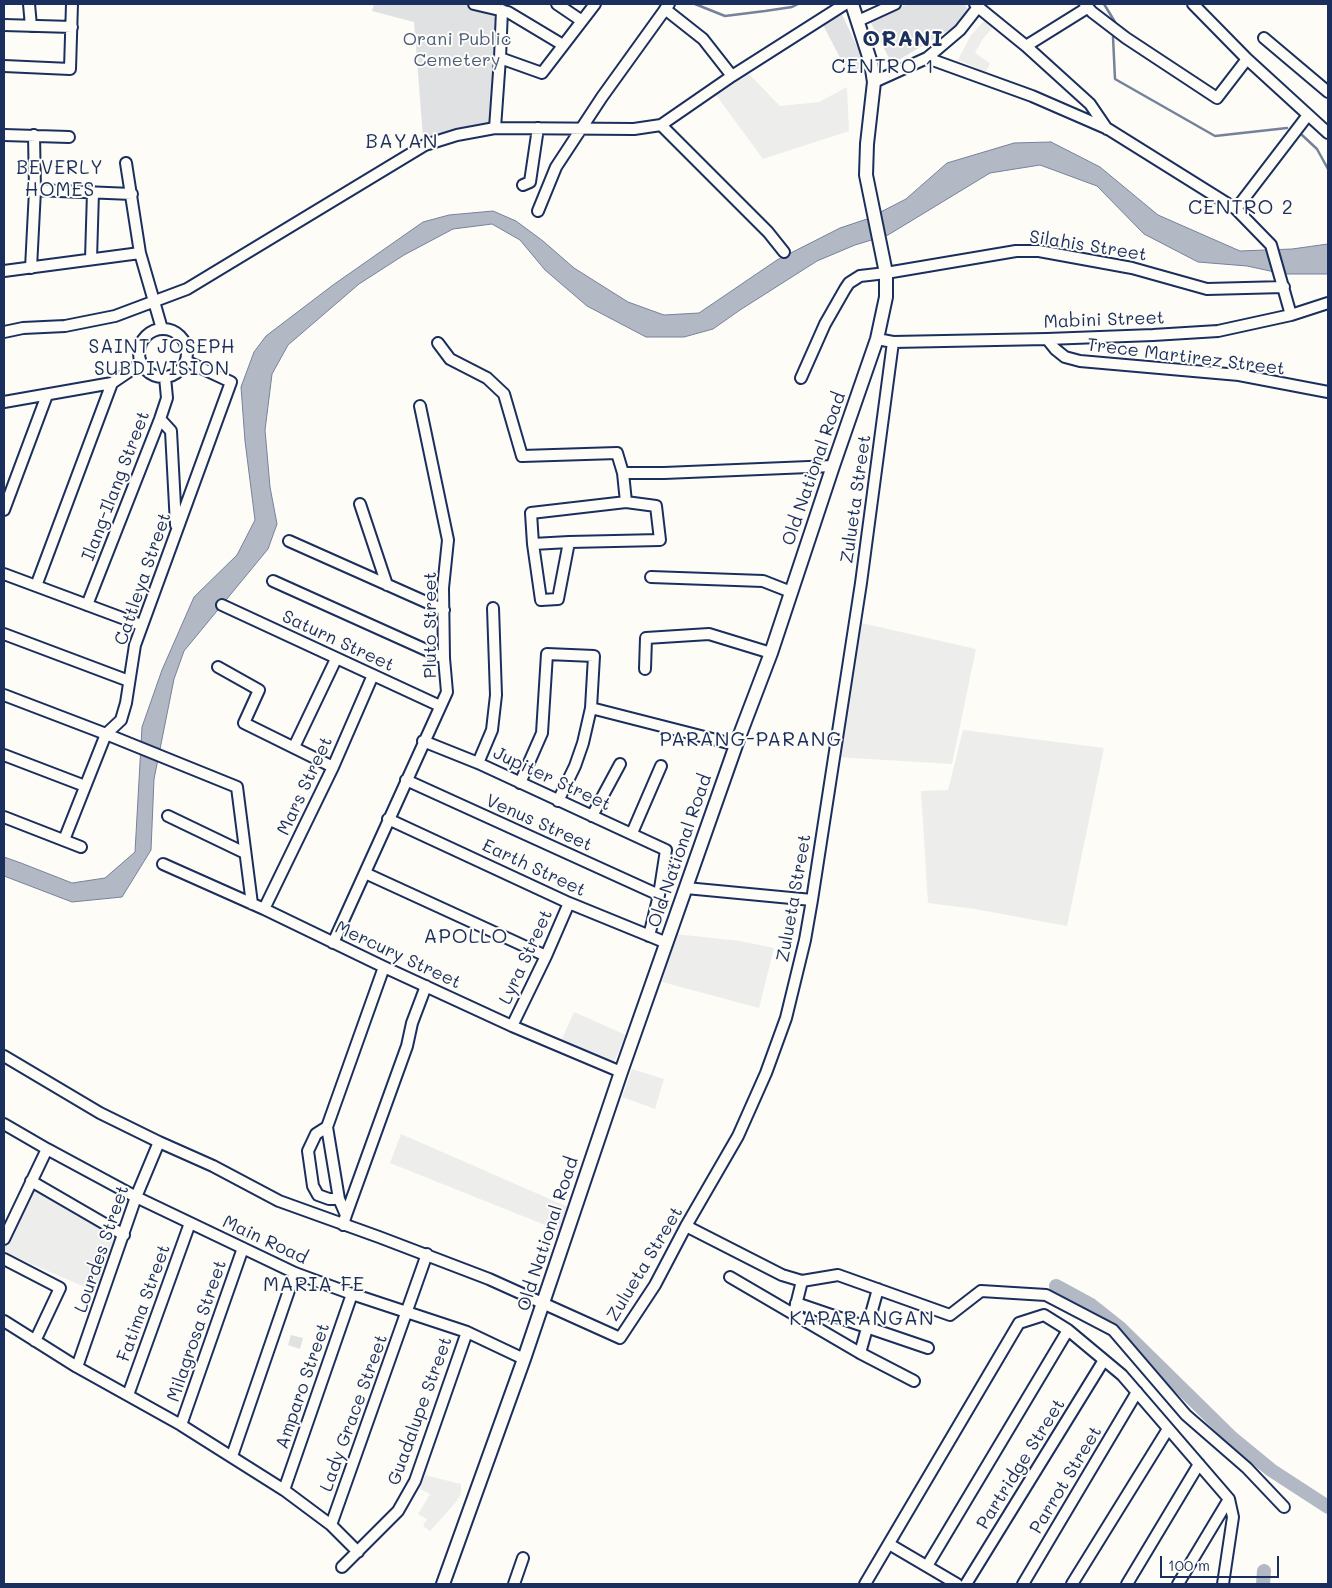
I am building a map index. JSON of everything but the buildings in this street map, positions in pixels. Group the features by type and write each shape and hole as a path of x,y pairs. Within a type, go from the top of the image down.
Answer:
{"main road":[{"name":"Old National Road","path":"443,1584 544,1302 621,1072 736,745 771,653 832,466 878,339 886,297 886,273 872,212 866,175 867,144 874,82 871,63 852,4"}],"street":[{"path":"29,4 31,26"},
{"path":"4,66 70,69 72,4"},
{"path":"474,4 506,9 563,46"},
{"path":"557,4 582,21"},
{"path":"500,58 542,73 595,4"},
{"path":"4,332 23,328 65,326 115,316 187,289 425,145 457,135 495,128 634,129 661,125 732,76 845,4"},
{"path":"858,21 895,4"},
{"path":"1193,4 1247,59 1328,133"},
{"path":"874,82 927,58 960,30 976,6 1026,46 1090,104 1108,130"},
{"path":"1026,46 1086,6 1126,38 1217,98 1247,59"},
{"path":"538,211 556,168 580,129 667,7 703,39 732,76"},
{"path":"495,128 506,9"},
{"path":"4,25 72,27"},
{"path":"1264,38 1328,92"},
{"path":"927,58 1032,96 1108,130 1236,208 1271,245 1292,315"},
{"path":"1236,208 1308,115"},
{"path":"661,125 768,232 784,252"},
{"path":"523,185 530,182 538,128"},
{"path":"4,135 69,137"},
{"path":"32,268 35,190 34,135"},
{"path":"126,163 140,253 162,329"},
{"path":"35,190 132,194"},
{"path":"91,260 93,192"},
{"name":"Silahis Street","path":"801,378 825,324 850,283 860,276 1016,252 1039,251 1132,268 1207,289 1284,287"},
{"path":"4,271 140,253"},
{"name":"Mabini Street","path":"878,339 893,342 1048,339 1218,331 1292,315 1328,304"},
{"path":"162,329 177,333 186,346 186,361 178,372 165,377 150,373 140,364 139,350 143,339 151,332 162,329"},
{"name":"Trece Martirez Street","path":"1048,339 1055,349 1065,357 1080,361 1239,375 1328,392"},
{"name":"Zulueta Street","path":"544,1302 620,1338 656,1285 686,1226 738,1136 766,1073 786,1018 805,940 812,900 861,583 893,342"},
{"path":"438,343 450,359 487,378 504,394 522,456 618,453 623,473 626,502"},
{"name":"Cattleya Street","path":"64,840 106,734 121,720 126,703 135,645 141,625 232,382 186,361"},
{"path":"4,402 112,384 140,364"},
{"name":"Ilang-Ilang Street","path":"87,605 160,419 167,398 165,377"},
{"path":"36,586 112,384"},
{"path":"4,510 47,395"},
{"name":"Pluto Street","path":"332,942 447,692 444,658 443,588 448,540 420,406"},
{"path":"160,419 171,432 176,531"},
{"path":"623,473 832,466"},
{"path":"533,544 569,542 660,540 656,506 626,502 531,513 533,544 541,600 558,599 569,542"},
{"path":"360,504 387,585"},
{"path":"289,541 444,610"},
{"path":"4,574 141,625"},
{"path":"651,577 763,580 791,592"},
{"path":"273,581 444,658"},
{"name":"Saturn Street","path":"222,605 440,706"},
{"path":"478,763 492,730 496,695 493,608"},
{"path":"4,634 129,681"},
{"path":"646,669 646,638 709,634 771,653"},
{"path":"520,783 542,733 546,654 594,656 591,708 583,743 575,766 558,801"},
{"path":"294,747 336,659"},
{"path":"218,667 259,690 244,723 333,767"},
{"name":"Mars Street","path":"264,909 333,767 373,675"},
{"path":"4,695 237,787 252,904"},
{"path":"591,708 736,745"},
{"name":"Jupiter Street","path":"424,741 478,763 666,850 659,895"},
{"path":"4,755 85,786"},
{"path":"592,816 620,764"},
{"path":"632,833 661,766"},
{"name":"Venus Street","path":"406,780 659,895"},
{"path":"168,816 245,853"},
{"path":"4,817 81,847"},
{"name":"Earth Street","path":"388,819 569,903 667,943"},
{"name":"Mercury Street","path":"163,864 264,909 384,968 512,1026 621,1072"},
{"path":"365,873 546,956"},
{"path":"686,888 812,900"},
{"path":"649,936 659,895"},
{"name":"Lyra Street","path":"512,1026 569,903"},
{"path":"344,1220 327,1127 384,968"},
{"path":"344,1220 407,1046 412,1023 426,986"},
{"path":"4,1056 100,1113 213,1166 279,1202 344,1220 544,1302"},
{"name":"Main Road","path":"4,1124 47,1150 136,1197 295,1272 352,1294 467,1332 524,1359"},
{"path":"327,1127 316,1134 308,1151 313,1186 318,1195 328,1199 339,1199"},
{"name":"Lourdes Street","path":"77,1367 136,1197 159,1142"},
{"path":"4,1239 47,1150"},
{"path":"31,1181 124,1235"},
{"name":"Fatima Street","path":"128,1395 190,1223"},
{"path":"686,1226 782,1275 802,1281 828,1275 838,1275 950,1315 981,1291 1046,1295 1113,1330 1186,1415 1247,1468 1284,1507"},
{"name":"Milagrosa Street","path":"181,1425 242,1248"},
{"name":"Lady Grace Street","path":"331,1525 427,1254"},
{"path":"4,1259 60,1288 35,1341"},
{"path":"232,1456 295,1272"},
{"path":"730,1277 860,1353 914,1381"},
{"path":"794,1314 802,1281"},
{"path":"860,1353 878,1289"},
{"name":"Amparo Street","path":"284,1490 352,1294"},
{"path":"796,1303 928,1348"},
{"path":"865,1584 1019,1322 1044,1315 1068,1330 1122,1375 1228,1499 1233,1516 1223,1584"},
{"path":"4,1321 77,1367 232,1456 284,1490 331,1525 358,1552"},
{"path":"927,1566 1068,1330"},
{"name":"Guadalupe Street","path":"342,1567 398,1510 415,1481 467,1332"},
{"name":"Partridge Street","path":"966,1584 1104,1360"},
{"name":"Parrot Street","path":"1023,1584 1137,1392"},
{"path":"1072,1584 1168,1429"},
{"path":"1127,1584 1199,1464"},
{"path":"1178,1584 1228,1499"},
{"path":"889,1544 957,1584"},
{"path":"518,1583 523,1558"}],"shaded area":[{"path":"985,20 995,25 982,40 975,53 990,63 986,72 958,60 971,35"},
{"path":"747,72 780,106 819,102 847,87 849,131 763,159 716,95"},
{"path":"1051,142 1100,167 1158,215 1240,251 1292,249 1328,244 1328,274 1284,274 1247,266 1198,262 1144,234 1097,186 1040,165 990,173 888,235 855,245 817,261 713,329 684,337 646,337 587,306 545,270 520,240 492,224 453,229 404,255 359,284 288,345 272,374 265,430 270,487 277,524 268,549 184,651 174,679 154,779 151,850 122,897 72,902 4,876 4,857 72,883 105,878 135,852 142,727 162,670 194,597 237,555 255,520 245,441 241,387 254,352 266,336 333,285 423,222 449,215 493,211 516,221 574,268 628,302 664,315 699,313 777,260 840,228 867,219 906,199 947,163 1014,143"},
{"path":"857,622 976,649 952,764 836,757"},
{"path":"963,730 1104,748 1067,926 975,909 928,903 921,791 948,790"},
{"path":"675,934 740,941 774,948 759,1008 662,982"},
{"path":"574,1012 626,1035 613,1064 561,1041"},
{"path":"632,1069 664,1079 655,1109 622,1097"},
{"path":"401,1134 568,1207 560,1231 390,1163"},
{"path":"32,1185 118,1234 96,1292 4,1252 4,1245"},
{"path":"425,1475 461,1484 461,1494 457,1501 430,1531 423,1526 427,1519 418,1514 430,1494 420,1489"}],"green space":[{"name":"Orani Public Cemetery","path":"374,4 461,4 489,10 500,19 493,123 423,137 414,22 372,11"},
{"path":"908,4 965,4 970,14 954,27 892,64 870,21"},
{"path":"841,12 860,53 861,68 848,73 822,23"},
{"path":"291,1335 303,1338 300,1349 288,1345"}],"waterway":[{"path":"695,4 725,16 792,7 798,4"},
{"path":"1104,4 1115,22"},
{"path":"1113,37 1115,79 1215,136 1287,128"},
{"path":"1302,135 1317,149 1328,169"},
{"path":"1056,1286 1091,1305 1120,1328 1232,1438 1271,1470 1328,1507"},
{"path":"1263,1584 1264,1571"}],"district":[{"name":"ORANI","path":"903,39"},
{"name":"CENTRO 1","path":"883,67"},
{"name":"BAYAN","path":"402,142"},
{"name":"BEVERLY HOMES","path":"60,179"},
{"name":"CENTRO 2","path":"1241,208"},
{"name":"SAINT JOSEPH SUBDIVISION","path":"162,358"},
{"name":"PARANG-PARANG","path":"751,740"},
{"name":"APOLLO","path":"466,937"},
{"name":"MARIA FE","path":"314,1285"},
{"name":"KAPARANGAN","path":"862,1319"}]}
